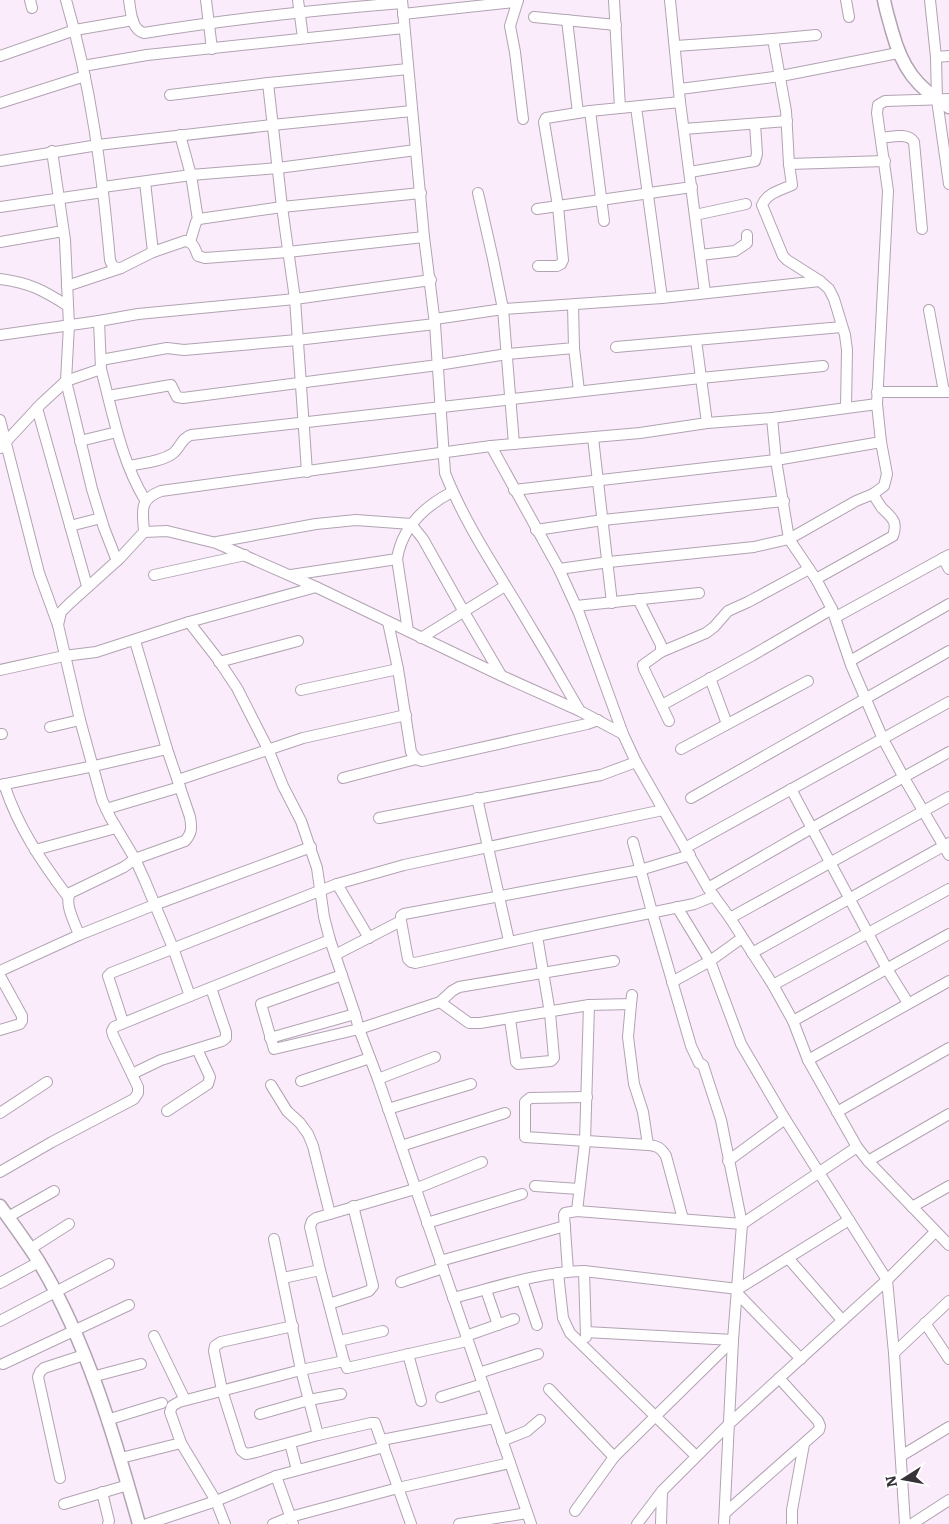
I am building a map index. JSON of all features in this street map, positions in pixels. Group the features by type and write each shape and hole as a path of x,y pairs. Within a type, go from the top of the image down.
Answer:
{"street":[{"path":"66,0 75,30 98,145 110,260 116,268 121,268"},
{"path":"129,0 136,28 144,33 299,12 402,2 424,237 435,322 442,453 445,473 452,492 505,586 580,711"},
{"path":"206,0 212,49"},
{"path":"298,0 304,38"},
{"path":"403,14 514,2 518,0 510,26 523,119"},
{"path":"614,0 620,108"},
{"path":"670,0 680,102 704,294"},
{"path":"846,0 849,17"},
{"path":"884,0 898,53 921,87 943,99 949,107"},
{"path":"930,0 943,99 949,184"},
{"path":"534,17 616,25"},
{"path":"0,56 75,30 133,20"},
{"path":"567,20 578,113"},
{"path":"0,103 84,71 147,55 404,28"},
{"path":"676,46 816,35"},
{"path":"773,39 781,76 787,121 792,185 770,194 762,205 783,256 820,281 829,289 834,299 847,350 846,407"},
{"path":"680,88 781,76 898,53"},
{"path":"936,57 949,56"},
{"path":"170,95 408,69"},
{"path":"268,83 295,299 307,472"},
{"path":"559,569 754,547 789,539 856,501 873,494 884,486 887,474 881,442 877,392 888,191 877,113 878,104 885,101 943,99"},
{"path":"538,266 557,266 563,260 558,206 544,122 550,117 590,111 680,102"},
{"path":"636,106 662,298"},
{"path":"0,160 52,151 180,135 412,111"},
{"path":"590,111 604,221"},
{"path":"684,130 787,121"},
{"path":"690,172 755,161 757,154 755,124"},
{"path":"180,135 191,176 198,220 190,242"},
{"path":"881,138 908,136 914,142 922,229"},
{"path":"0,207 145,182 278,168 416,150"},
{"path":"52,151 64,231 69,325 66,381 101,518 117,561"},
{"path":"789,164 885,161"},
{"path":"145,182 153,252"},
{"path":"537,209 692,187"},
{"path":"198,220 282,207 421,192"},
{"path":"478,193 503,309 514,444"},
{"path":"695,215 746,204"},
{"path":"0,242 64,231"},
{"path":"700,255 735,251 747,243 747,236"},
{"path":"67,286 121,268 153,252 185,241 193,244 198,256 202,258 288,252 424,237"},
{"path":"0,280 30,284 47,292 68,306"},
{"path":"0,335 138,314 295,299 431,280"},
{"path":"3,445 37,408 66,381 101,365 167,348 184,350 297,340 435,322 503,309 662,298 820,281"},
{"path":"573,305 574,348 579,391"},
{"path":"877,392 947,392 929,310"},
{"path":"99,321 101,365 117,432 137,487 145,500"},
{"path":"616,348 842,326"},
{"path":"696,340 707,423"},
{"path":"108,396 171,385 177,398 180,398 438,365 507,354 574,348"},
{"path":"129,466 174,453 186,436 191,435 579,391 823,366"},
{"path":"144,532 142,508 145,500 152,494 161,491 187,486 307,472 491,446 640,433 707,423 772,418 877,404"},
{"path":"37,408 87,586"},
{"path":"752,953 947,848 923,811 883,739 850,661 834,613 816,579 789,539 776,460 772,418"},
{"path":"0,420 3,445 39,573 58,625 80,720 102,800 135,859 190,996"},
{"path":"80,441 117,432"},
{"path":"593,438 609,562 612,603"},
{"path":"514,490 776,460 881,442"},
{"path":"491,446 559,569 576,606 623,734 636,762 687,852 711,892 773,985 792,1021 808,1060 857,1147 868,1161 949,1245"},
{"path":"408,631 397,559 398,549 412,524 423,510 452,492"},
{"path":"816,579 893,536 895,530 893,518 883,509 873,494"},
{"path":"536,530 603,520 784,501"},
{"path":"70,526 101,518"},
{"path":"216,543 316,524 356,520 412,524 423,538 502,676"},
{"path":"58,625 61,612 87,586 117,561 144,532 167,531 216,543 290,575 580,711 623,734"},
{"path":"154,575 245,555"},
{"path":"662,705 710,678 946,556 949,569"},
{"path":"290,575 397,559"},
{"path":"670,721 643,665 662,652 714,627 728,611 809,569"},
{"path":"422,638 505,586"},
{"path":"0,670 64,656 96,652 190,622 316,587"},
{"path":"576,606 699,593"},
{"path":"638,599 661,646 662,652"},
{"path":"850,661 949,604"},
{"path":"190,622 237,688 268,749 311,847 317,868 324,917 330,940 359,1029 378,1079 531,1524"},
{"path":"388,622 398,669 411,752 416,759"},
{"path":"79,935 68,904 70,893 124,867 135,859 185,841 191,835 190,817 167,749 135,641"},
{"path":"220,662 298,641"},
{"path":"691,798 949,651"},
{"path":"302,690 398,669"},
{"path":"710,678 727,724"},
{"path":"681,749 808,682"},
{"path":"949,702 791,789 687,852 640,870 404,914 401,916 401,921 408,959 415,963 509,941 694,904 812,828 949,752"},
{"path":"106,809 268,749 303,738 406,715"},
{"path":"50,727 80,720"},
{"path":"342,778 416,759 422,760 598,720"},
{"path":"68,897 35,850 12,809 2,785 167,749"},
{"path":"379,818 601,774 636,762"},
{"path":"791,789 887,969 908,1003"},
{"path":"730,918 949,796"},
{"path":"477,798 509,941"},
{"path":"123,1022 108,976 111,973 172,948 337,884 404,865 663,810"},
{"path":"35,850 116,828"},
{"path":"634,842 640,870 695,1058 703,1065 721,1120 742,1224 733,1340 724,1524"},
{"path":"0,971 79,935 154,905 311,847"},
{"path":"337,884 369,938"},
{"path":"773,985 949,889"},
{"path":"677,907 710,960 741,1044 785,1119 887,1280 894,1353 905,1524"},
{"path":"335,955 401,921"},
{"path":"792,1021 949,934"},
{"path":"510,1019 516,1062 518,1064 551,1061 554,1058 550,1012 537,936"},
{"path":"672,982 710,960 742,938"},
{"path":"0,1172 134,1098 138,1093 138,1087 113,1035 114,1027 330,940"},
{"path":"342,975 260,1004 274,1049 359,1029 440,1002 458,987 614,961"},
{"path":"0,976 22,1016 22,1021 20,1024 0,1030"},
{"path":"808,1060 949,981"},
{"path":"132,1074 161,1060 222,1041 226,1038 226,1032 211,988"},
{"path":"440,1002 469,1022 480,1024 632,999 628,1037 634,1084 643,1112 648,1145"},
{"path":"577,1211 585,1142 590,1005"},
{"path":"270,1038 355,1014"},
{"path":"837,1112 949,1048"},
{"path":"167,1111 208,1084 210,1080 197,1049"},
{"path":"301,1081 370,1058"},
{"path":"378,1079 435,1058"},
{"path":"0,1113 48,1082"},
{"path":"388,1109 471,1084"},
{"path":"271,1086 287,1111 300,1123 308,1134 313,1146 330,1214"},
{"path":"587,1097 530,1098 525,1102 525,1137 648,1145 662,1149 666,1156 684,1219"},
{"path":"401,1146 505,1113"},
{"path":"868,1161 949,1114"},
{"path":"728,1161 785,1119"},
{"path":"696,1456 570,1333 563,1318 565,1212 577,1211 742,1224 857,1147"},
{"path":"482,1162 415,1188 316,1218 310,1226 347,1368 467,1338 514,1319"},
{"path":"535,1186 579,1189"},
{"path":"912,1207 949,1186"},
{"path":"8,1217 54,1191"},
{"path":"427,1223 522,1194"},
{"path":"0,1206 39,1262 84,1354 121,1458 138,1524"},
{"path":"330,1304 369,1291 373,1286 353,1206"},
{"path":"737,1291 849,1220"},
{"path":"30,1249 69,1224"},
{"path":"401,1282 442,1264 564,1226"},
{"path":"637,1524 662,1491 696,1456 887,1280 935,1232"},
{"path":"274,1239 301,1370 318,1435"},
{"path":"788,1258 842,1320"},
{"path":"0,1283 39,1262"},
{"path":"0,1322 54,1291 108,1264"},
{"path":"283,1278 320,1270"},
{"path":"453,1298 541,1275 584,1271 737,1291 801,1359"},
{"path":"584,1271 585,1348"},
{"path":"522,1280 537,1325"},
{"path":"486,1290 498,1325"},
{"path":"894,1353 949,1301"},
{"path":"3,1364 130,1305"},
{"path":"925,1323 949,1360"},
{"path":"293,1326 221,1342 215,1346 214,1352 222,1390 241,1450 246,1454 318,1435 371,1423 375,1424 411,1524"},
{"path":"339,1341 383,1331"},
{"path":"586,1332 733,1340"},
{"path":"154,1336 185,1400"},
{"path":"575,1510 614,1457 733,1340"},
{"path":"60,1478 38,1378 44,1368 84,1354"},
{"path":"408,1354 421,1401"},
{"path":"479,1373 538,1354"},
{"path":"225,1524 216,1501 182,1443 170,1412 172,1406 185,1400 222,1390 344,1361"},
{"path":"92,1377 141,1364"},
{"path":"725,1513 819,1430 818,1421 779,1378"},
{"path":"441,1397 483,1384"},
{"path":"549,1389 614,1457"},
{"path":"260,1414 309,1400 341,1394"},
{"path":"107,1420 162,1403"},
{"path":"147,1524 216,1501 276,1476 383,1444 494,1418"},
{"path":"502,1440 527,1431 540,1420"},
{"path":"901,1456 949,1427"},
{"path":"121,1458 182,1443"},
{"path":"290,1443 297,1470"},
{"path":"792,1524 792,1510 804,1444"},
{"path":"272,1524 398,1488 510,1463"},
{"path":"276,1476 291,1520"},
{"path":"64,1504 128,1485"},
{"path":"661,1524 662,1491"},
{"path":"102,1492 109,1521 108,1524"},
{"path":"912,1524 949,1500"},
{"path":"459,1524 527,1512"}]}
